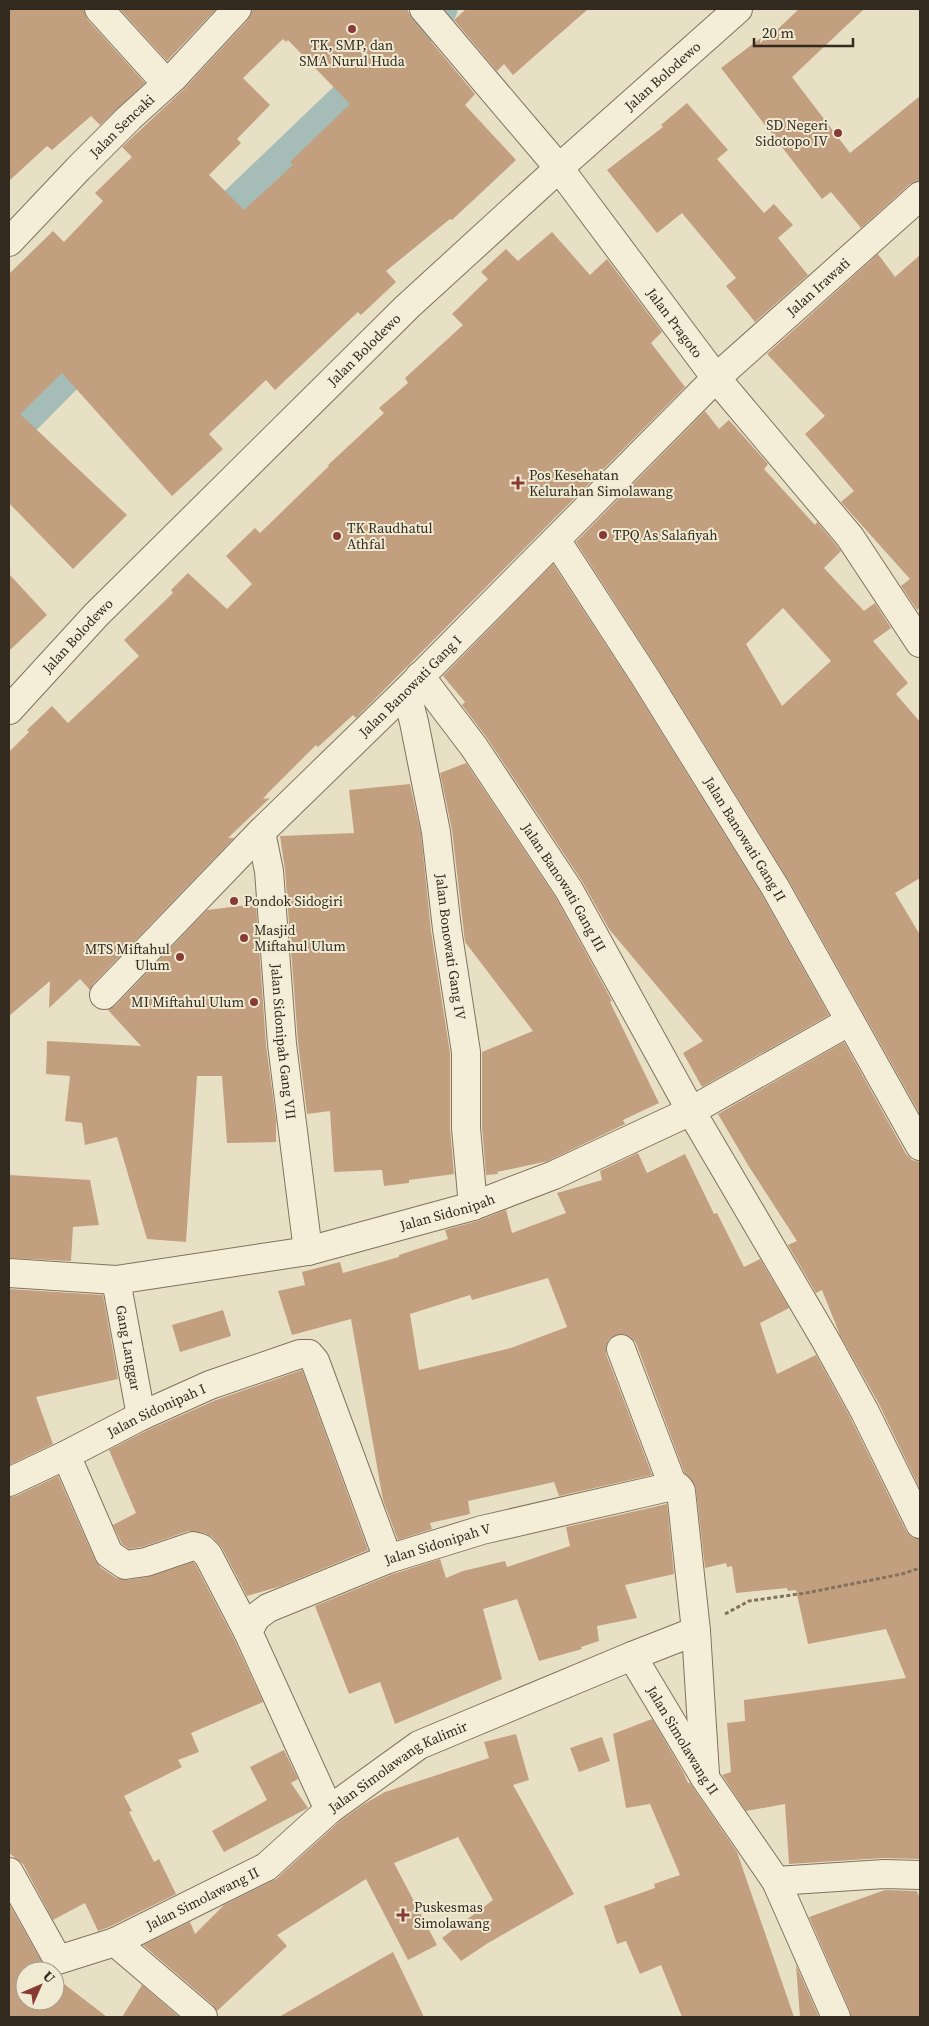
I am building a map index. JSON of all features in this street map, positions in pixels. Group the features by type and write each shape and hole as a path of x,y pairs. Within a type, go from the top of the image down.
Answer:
{"street":[{"path":"99,9 166,82"},
{"name":"Jalan Sencaki","path":"9,242 78,169 166,82 173,78 237,9"},
{"name":"Jalan Bolodewo","path":"9,710 96,614 407,307 559,168 738,9"},
{"name":"Jalan Pragoto","path":"430,16 559,168 716,378 850,537 920,643"},
{"name":"Jalan Irawati","path":"716,378 920,198"},
{"name":"Jalan Banowati Gang I","path":"104,995 261,832 413,684 716,378"},
{"name":"Jalan Banowati Gang II","path":"556,540 646,677 775,887 920,1146"},
{"name":"Jalan Banowati Gang III","path":"413,684 474,747 569,890 691,1111 865,1412 920,1524"},
{"name":"Jalan Bonowati Gang IV","path":"413,684 414,722 436,832 447,930 466,1052 466,1128 473,1206"},
{"name":"Jalan Sidonipah Gang VII","path":"261,832 269,871 282,1044 308,1251"},
{"name":"Jalan Sidonipah","path":"9,1273 116,1280 308,1251 473,1206 554,1175 691,1111 850,1021"},
{"name":"Gang Langgar","path":"116,1280 141,1416"},
{"path":"621,1349 673,1486 678,1487 681,1491 696,1631 705,1778"},
{"name":"Jalan Sidonipah I","path":"9,1482 66,1456 141,1416 210,1385 300,1354 309,1354"},
{"name":"Jalan Sidonipah V","path":"309,1354 316,1362 388,1559 482,1530 673,1486"},
{"name":"Jalan Simolawang Kalimir","path":"66,1456 109,1554 125,1565 146,1562 193,1546 201,1548 208,1555 248,1632 329,1810 419,1745 632,1656"},
{"path":"248,1632 256,1617 268,1608 388,1559"},
{"path":"632,1656 696,1631"},
{"name":"Jalan Simolawang II","path":"632,1656 705,1778 776,1881 836,2017"},
{"name":"Jalan Simolawang II","path":"9,1872 58,1960 115,1942 266,1867 329,1810"},
{"path":"776,1881 884,1874 920,1876"},
{"path":"115,1942 203,2017"}],"path":[{"path":"696,1631 749,1601 806,1593 902,1574 920,1568"}],"building":[{"path":"9,9 84,9 87,19 145,83 100,125 91,116 52,150 47,146 9,181"},
{"path":"120,9 216,9 167,61"},
{"path":"252,9 407,9 412,19 475,94 465,105 516,160 452,220 450,219 386,271 396,282 361,315 358,312 275,390 266,380 209,434 223,449 172,496 62,373 20,414 127,515 73,569 9,503 9,274 53,231 64,242 103,201 95,193 132,157 122,147 184,89 248,20","holes":["283,39 286,42 288,40 350,104 290,162 293,165 244,210 209,175 241,143 237,139 270,105 243,78"]},
{"path":"466,9 588,9 513,75 504,64 497,71 454,20"},
{"path":"799,9 864,9 792,77 850,153 920,96 920,181 910,184 861,228 831,192 822,199 721,68 762,37 765,41"},
{"path":"687,103 728,150 717,159 764,213 774,204 793,225 778,238 808,275 755,322 726,286 736,278 682,213 657,233 607,170 663,127 661,125"},
{"path":"552,232 590,275 607,259 662,332 651,343 685,387 356,718 353,715 318,747 316,745 268,793 263,799 270,798 228,838 234,838 93,984 90,990 80,979 49,1008 50,981 9,1016 9,752 29,732 27,730 52,706 68,723 139,656 124,640 173,593 171,590 188,573 227,609 252,584 226,556 255,528 260,533 328,465 384,413 379,408 408,383 405,378 463,325 452,314 488,279 481,272 506,249 518,261"},
{"path":"878,254 895,277 920,255 920,607 917,610 901,586 910,579 841,502 854,491 805,434 825,416 767,354"},
{"path":"705,411 719,429 729,420 768,464 764,469 815,525 817,522 841,551 824,568 864,611 875,603 891,628 873,641 908,683 896,694 920,722 920,878 895,893 920,935 920,1114 788,879 658,669 576,542","holes":["783,608 831,661 782,706 746,644"]},
{"path":"553,564 632,685 762,895 829,1015 702,1087 683,1053 703,1041 609,929 582,881 487,738 462,705 465,702 443,676"},
{"path":"9,574 47,615 9,651"},
{"path":"466,763 556,898 612,1001 610,1002 659,1103 623,1120 625,1124 548,1161 497,1172 498,1174 486,1175 482,1127 482,1052 533,1031 465,942 452,830 440,773"},
{"path":"410,784 421,834 431,931 450,1053 450,1128 454,1174 409,1180 409,1183 384,1186 382,1170 334,1172 330,1111 307,1114 298,1042 285,870 280,836 354,833 349,790"},
{"path":"256,904 266,1045 276,1120 276,1142 227,1143 222,1076 197,1076 186,1242 147,1239 117,1137 85,1145 82,1123 65,1121 70,1076 46,1074 47,1041 141,1046 108,1010 115,1006 207,910"},
{"path":"844,1042 906,1154 912,1160 920,1162 920,1489 879,1404 840,1335 822,1290 816,1293 788,1245 797,1241 718,1114"},
{"path":"638,1153 647,1173 685,1154 714,1214 717,1213 744,1267 760,1259 789,1308 760,1323 777,1374 816,1355 851,1419 906,1531 912,1537 920,1539 920,1859 883,1858 789,1864 785,1804 746,1811 722,1775 731,1772 727,1723 745,1721 744,1700 906,1678 886,1629 808,1644 796,1590 788,1591 787,1588 736,1593 732,1566 727,1567 726,1563 705,1568 696,1489 690,1478 685,1474 636,1343 631,1337 624,1334 615,1335 609,1339 606,1346 606,1354 652,1475 559,1496 554,1482 468,1501 470,1514 430,1523 432,1529 398,1540 383,1500 351,1319 292,1335 278,1291 305,1285 302,1272 340,1262 343,1273 399,1257 399,1255 448,1239 445,1230 506,1210 512,1233 566,1213 557,1193 602,1180 600,1171","holes":["548,1278 567,1327 511,1348 419,1370 410,1314 470,1295 472,1300"]},
{"path":"9,1175 90,1180 99,1225 73,1227 71,1261 9,1258"},
{"path":"9,1289 103,1295 118,1379 36,1397 53,1444 9,1465"},
{"path":"223,1310 231,1336 180,1352 172,1325"},
{"path":"302,1370 368,1550 281,1586 247,1596 222,1548 212,1537 205,1533 188,1531 142,1547 129,1549 122,1544 113,1525 136,1513 109,1450 148,1430 216,1400"},
{"path":"58,1476 95,1560 100,1567 116,1578 127,1580 148,1577 193,1562 195,1564 234,1639 263,1702 191,1733 199,1752 178,1760 182,1767 124,1796 132,1811 129,1812 154,1862 159,1859 176,1894 98,1931 85,1903 53,1920 23,1864 9,1853 9,1497 16,1496"},
{"path":"667,1504 674,1574 625,1585 637,1618 597,1626 599,1641 581,1647 582,1649 539,1661 517,1599 483,1609 502,1679 395,1724 380,1682 349,1694 315,1606 393,1574 440,1559 446,1578 463,1571 505,1561 507,1567 570,1546 566,1527"},
{"path":"652,1719 688,1783 690,1783 737,1852 794,2017 682,2017 661,1965 640,1974 626,1941 617,1944 604,1906 655,1888 654,1884 680,1875 650,1804 626,1808 613,1734"},
{"path":"516,1734 529,1780 513,1785 574,1894 488,1943 461,1961 442,1938 493,1900 458,1837 394,1863 437,1945 408,1960 366,1879 277,1935 287,1946 217,2011 213,2005 143,1945 190,1922 195,1934 224,1905 276,1879 339,1822 364,1804 385,1792 489,1758 484,1742"},
{"path":"602,1737 610,1761 579,1772 570,1748"},
{"path":"284,1750 298,1779 291,1783 308,1808 224,1852 212,1831 267,1800 250,1767"},
{"path":"885,1890 917,1891 920,1899 920,2017 851,2017 809,1917"},
{"path":"9,1904 41,1961 15,1961 15,2011 65,2011 65,1985 107,2017 9,2017"},
{"path":"393,1952 424,2017 279,2017"},
{"path":"796,1965 819,2017 800,2017"},
{"path":"142,1985 179,2017 122,2017"}],"waterway":[{"path":"202,237 440,9"},
{"path":"9,433 98,343"}],"place":[{"name":"TK, SMP, dan SMA Nurul Huda","path":"352,29"},
{"name":"SD Negeri Sidotopo IV","path":"838,133"},
{"name":"Pos Kesehatan Kelurahan Simolawang","path":"518,483"},
{"name":"TPQ As Salafiyah","path":"603,535"},
{"name":"TK Raudhatul Athfal","path":"337,536"},
{"name":"Pondok Sidogiri","path":"234,901"},
{"name":"Masjid Miftahul Ulum","path":"244,938"},
{"name":"MTS Miftahul Ulum","path":"180,957"},
{"name":"MI Miftahul Ulum","path":"254,1002"},
{"name":"Puskesmas Simolawang","path":"403,1915"}]}
